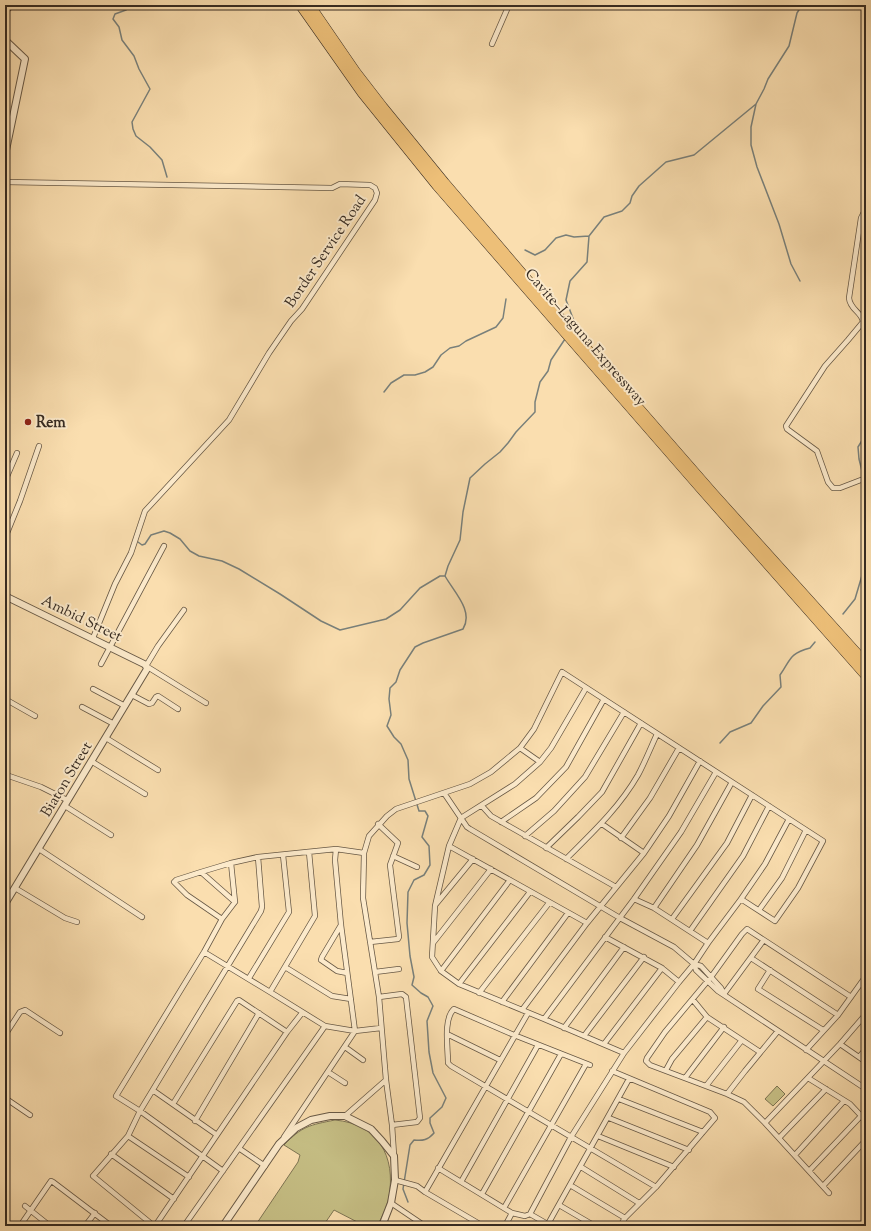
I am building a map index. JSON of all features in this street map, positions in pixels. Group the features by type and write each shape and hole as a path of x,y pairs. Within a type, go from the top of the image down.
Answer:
{"highway":[{"name":"Cavite–Laguna Expressway","path":"300,5 378,114 442,192 573,337 702,486 866,663"},
{"name":"Cavite–Laguna Expressway","path":"310,5 356,72 387,113 561,324"},
{"name":"Cavite–Laguna Expressway","path":"711,495 866,676"}],"street":[{"path":"5,11 11,5"},
{"path":"492,44 509,5"},
{"path":"5,40 25,60 5,155"},
{"name":"Border Service Road","path":"5,182 332,188 340,184 370,185 375,188 377,193 375,200 302,309 290,321 269,352 229,420 145,511 131,552 115,584 93,638"},
{"path":"866,209 860,218 849,298 850,305 862,317 863,322 825,366 786,426 817,451 828,482 833,488 840,488 866,478"},
{"path":"5,538 20,501 39,446"},
{"path":"5,481 17,453"},
{"path":"101,664 164,546"},
{"name":"Ambid Street","path":"5,596 93,638 146,666"},
{"path":"184,610 158,646 146,666 206,703"},
{"name":"Biaton Street","path":"5,904 91,760 146,672 146,666"},
{"path":"382,1226 398,1181 386,1080 379,997 363,898 364,853 369,836 378,824 396,810 412,803 470,784 486,776 520,748 534,728 562,672 823,841 798,888 775,921 741,899"},
{"path":"586,688 551,748 540,762 515,784 461,818 449,846 435,906 432,956 441,971 459,984 624,1053"},
{"path":"93,689 125,706"},
{"path":"132,695 149,704 152,703 156,696 158,696 178,710"},
{"path":"5,699 35,716"},
{"path":"501,822 536,798 566,767 604,699"},
{"path":"82,707 114,724"},
{"path":"525,836 554,811 585,777 624,712"},
{"path":"546,848 578,818 602,792 642,724"},
{"path":"566,859 602,824 621,800 638,775 657,734"},
{"path":"106,738 158,770"},
{"path":"520,748 540,762"},
{"path":"621,838 650,798 679,748"},
{"path":"91,760 144,794"},
{"path":"522,1010 587,923 644,853 669,816 700,761"},
{"path":"544,1020 634,899 681,832 716,772"},
{"path":"6,775 41,787 111,835"},
{"path":"654,908 697,845 732,782"},
{"path":"444,793 470,830 620,918 674,947 694,964 696,970 710,979 718,991 866,1090"},
{"path":"672,919 727,843 752,795"},
{"path":"482,806 491,816 616,887"},
{"path":"690,931 743,856 769,806"},
{"path":"438,1168 512,1213 525,1216 530,1214 571,1137 612,1071 624,1053 694,964 741,899 765,864 789,819"},
{"path":"370,942 398,939 399,937 390,865 398,843 378,824"},
{"path":"602,824 644,853"},
{"path":"759,910 782,878 806,830"},
{"path":"449,846 587,923"},
{"path":"39,849 142,917"},
{"path":"222,919 187,895 174,882 176,880 231,863 258,858 336,849 364,853"},
{"path":"223,1226 280,1144 355,1031 341,925 335,860 336,849"},
{"path":"270,992 315,916 309,852"},
{"path":"249,978 289,912 283,855"},
{"path":"393,856 417,866"},
{"path":"258,858 262,907 261,911 154,1091 140,1111 128,1136 93,1176 94,1178 155,1226 287,1032 302,1013"},
{"path":"435,906 473,859"},
{"path":"223,1171 140,1111 117,1097 116,1094 204,952 222,919 235,902 231,863"},
{"path":"433,943 491,869"},
{"path":"201,872 235,902"},
{"path":"441,971 510,880"},
{"path":"15,888 65,918 77,922"},
{"path":"459,984 530,892"},
{"path":"634,899 654,908 708,943"},
{"path":"479,992 549,903"},
{"path":"502,1002 568,913"},
{"path":"341,925 321,960 337,971 347,973"},
{"path":"830,1193 744,1102 650,1064 646,1061 665,1032 710,979 744,931 747,929 851,997"},
{"path":"606,937 662,968 679,982"},
{"path":"724,994 764,941"},
{"path":"564,1028 624,947"},
{"path":"204,952 228,965 302,1013 325,1026 355,1031 381,1028"},
{"path":"584,1036 644,958"},
{"path":"751,958 838,1014"},
{"path":"285,967 332,996 351,999"},
{"path":"604,1044 662,968"},
{"path":"375,972 399,969"},
{"path":"770,970 758,989 824,1030"},
{"path":"806,1050 838,1014 866,976"},
{"path":"379,997 402,994 406,997 420,1118 417,1122 392,1125"},
{"path":"173,1104 237,1001 239,1000 287,1032"},
{"path":"693,1000 707,1017 760,1052"},
{"path":"504,1208 551,1125 588,1065 454,1009 448,1017 448,1063 450,1066 529,1111 551,1125 591,1149 656,1187"},
{"path":"5,1035 20,1012 25,1010 60,1033"},
{"path":"195,1121 259,1013"},
{"path":"425,1192 528,1013"},
{"path":"765,1123 840,1044 866,1014"},
{"path":"666,1070 672,1059 707,1017"},
{"path":"184,1226 240,1149 325,1026"},
{"path":"685,1078 724,1027"},
{"path":"727,1094 778,1031"},
{"path":"447,1034 500,1060"},
{"path":"706,1086 742,1040"},
{"path":"840,1044 866,1062"},
{"path":"461,1182 538,1045"},
{"path":"345,1047 363,1060"},
{"path":"859,1057 866,1049"},
{"path":"482,1194 561,1054"},
{"path":"612,1071 710,1112 715,1118 689,1150 656,1187 625,1218 620,1226"},
{"path":"328,1072 345,1083"},
{"path":"808,1078 844,1101 866,1121"},
{"path":"530,1214 550,1225 559,1205 609,1118 629,1079"},
{"path":"345,1116 386,1080"},
{"path":"779,1138 826,1089"},
{"path":"154,1091 217,1135"},
{"path":"5,1098 30,1115"},
{"path":"619,1099 703,1132"},
{"path":"795,1155 844,1101"},
{"path":"280,1144 296,1128 311,1120 330,1116 345,1116 371,1129 394,1156"},
{"path":"809,1171 860,1116"},
{"path":"609,1118 689,1150"},
{"path":"128,1136 189,1177"},
{"path":"598,1136 674,1167"},
{"path":"823,1186 866,1140"},
{"path":"240,1149 265,1166"},
{"path":"111,1154 174,1199"},
{"path":"581,1167 639,1203"},
{"path":"20,1226 51,1181 111,1226"},
{"path":"398,1181 417,1186 483,1226"},
{"path":"570,1185 625,1218"},
{"path":"391,1203 419,1224 425,1226"},
{"path":"559,1205 595,1226"},
{"path":"25,1206 50,1226"},
{"path":"85,1226 95,1213"},
{"path":"505,1226 512,1213"}],"shaded area":[{"path":"777,1086 785,1094 773,1106 765,1099"},
{"path":"335,1120 350,1123 363,1128 373,1135 381,1145 386,1156 390,1168 389,1197 377,1226 365,1226 334,1210 323,1226 255,1226 298,1162 300,1155 284,1145 301,1130 307,1127"}],"waterway":[{"path":"130,5 126,10 115,14 113,19 119,27 122,40 134,56 150,89 132,122 133,129 136,136 150,147 162,160 167,177"},
{"path":"800,281 791,264 779,224 757,167 751,145 751,127 756,104 768,79 789,46 797,13 802,5"},
{"path":"571,326 574,321 566,300 570,281 587,262 589,236 604,217 622,211 630,203 632,196 639,186 666,162 694,155 756,104"},
{"path":"525,250 535,255 545,250 556,238 566,235 574,237 589,236"},
{"path":"384,392 391,383 404,375 415,375 425,372 433,367 441,355 450,348 459,346 466,341 496,327 503,318 506,299"},
{"path":"408,1202 403,1189 410,1145 414,1140 425,1140 434,1133 430,1123 430,1118 442,1107 446,1098 433,1073 429,1052 427,1021 433,1006 428,997 412,985 414,977 410,956 407,923 408,892 414,880 424,875 430,865 429,846 422,837 428,816 425,811 419,811 409,779 408,760 401,744 394,737 387,726 391,715 389,699 390,688 396,682 400,670 415,647 463,629 466,622 465,609 458,595 445,576 460,540 463,512 470,478 500,452 535,412 535,402 540,382 548,371 551,360 565,339"},
{"path":"866,434 858,447 859,459 866,487"},
{"path":"138,542 142,545 145,544 151,535 164,531 170,533 180,539 190,551 199,556 222,561 239,569 321,621 340,630 386,619 400,610 420,588 440,576 445,576"},
{"path":"866,537 866,553"},
{"path":"843,614 855,599 866,562"},
{"path":"720,743 730,732 751,723 763,706 781,687 780,675 791,658 803,650 810,648 815,642"}],"place":[{"name":"Rem","path":"28,422"}]}
